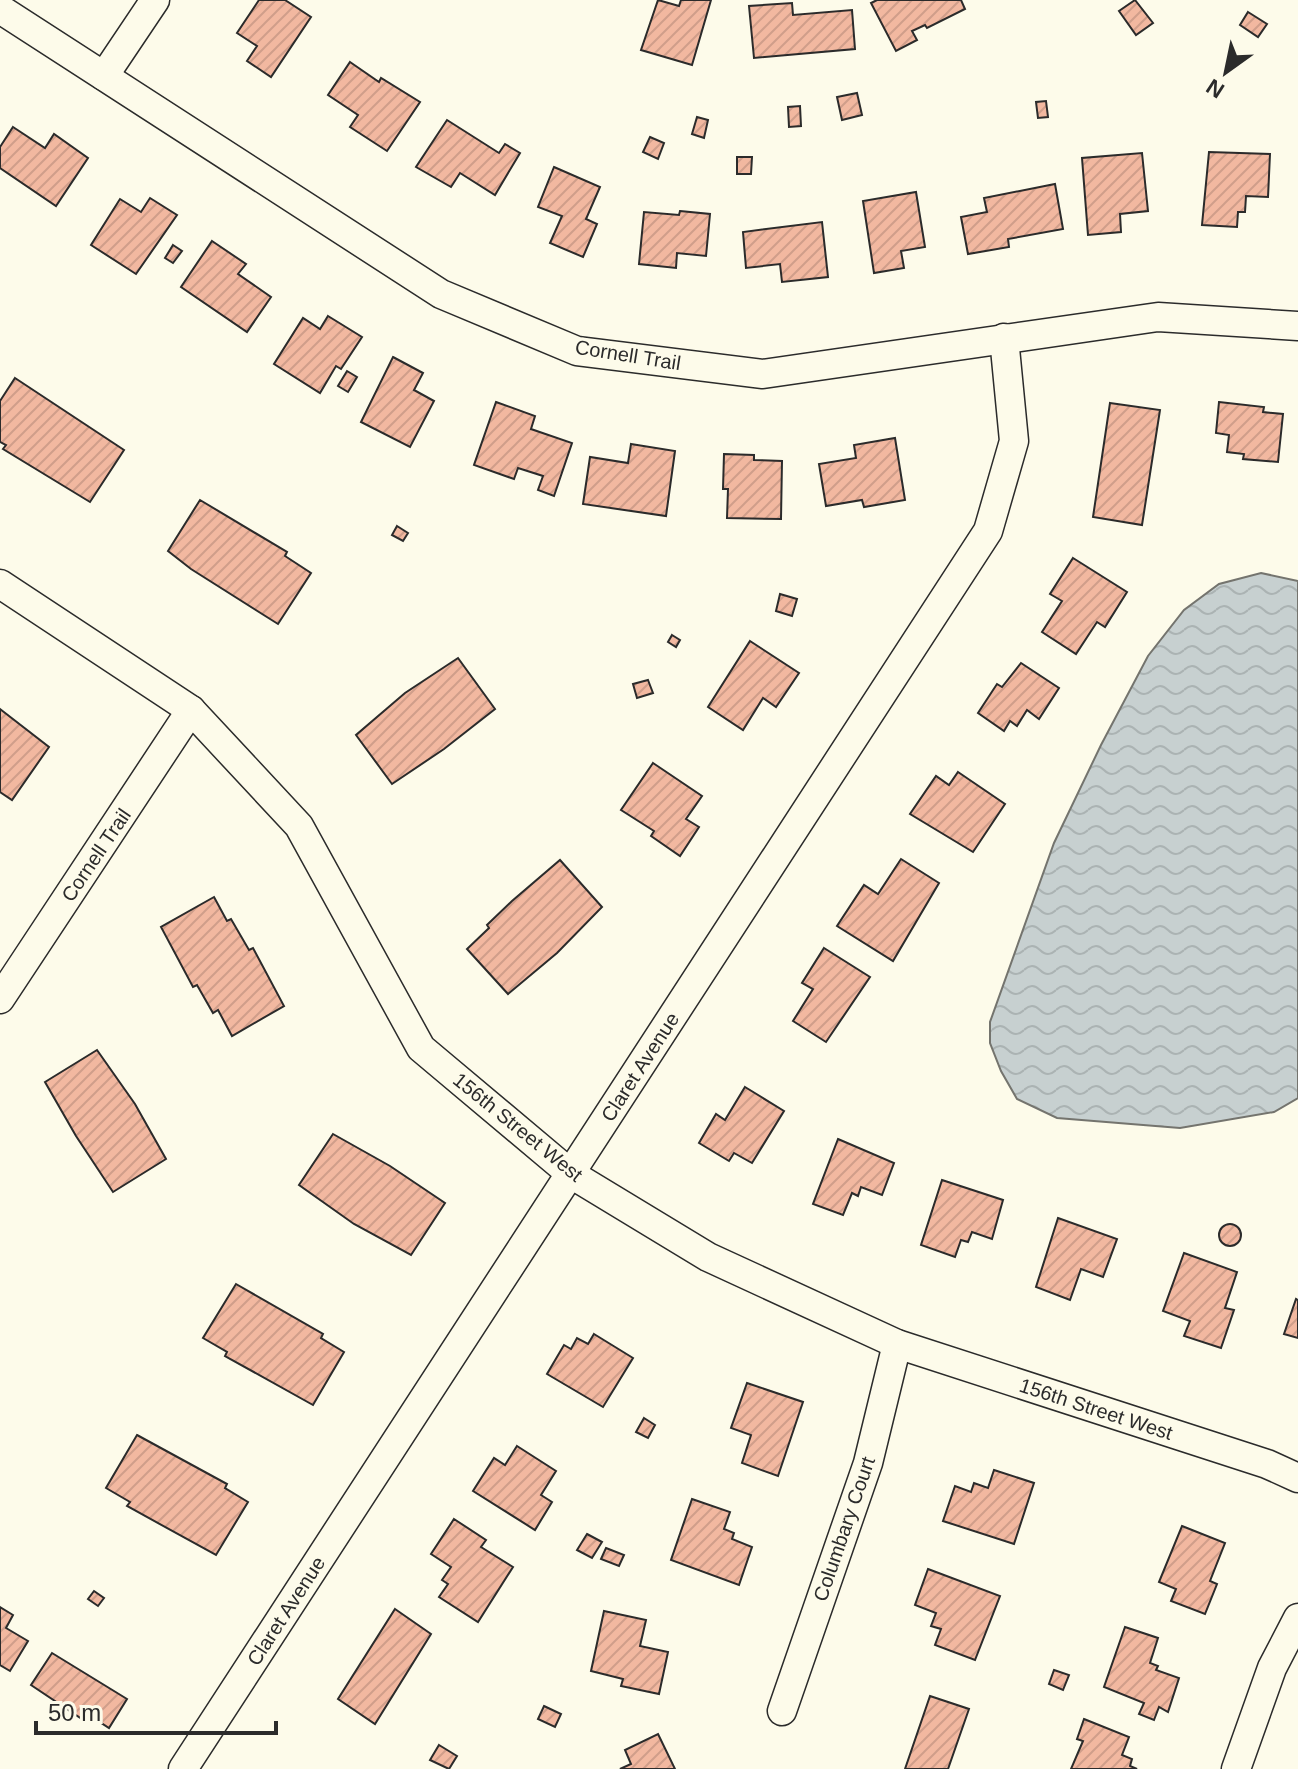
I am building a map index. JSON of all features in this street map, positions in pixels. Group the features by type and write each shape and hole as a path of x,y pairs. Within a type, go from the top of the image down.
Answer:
{"street":[{"path":"104,76 155,0"},
{"name":"Cornell Trail","path":"0,9 441,294 577,351 763,374 1158,317 1298,326"},
{"name":"Claret Avenue","path":"183,1769 988,531 1014,441 1004,338"},
{"name":"156th Street West","path":"0,584 191,710 299,826 421,1048 571,1174 708,1257 897,1344 1267,1464 1298,1478"},
{"name":"Cornell Trail","path":"0,999 191,710"},
{"name":"Columbary Court","path":"782,1711 868,1463 897,1344"},
{"path":"1236,1769 1272,1668 1298,1618"}],"water":[{"path":"1261,573 1298,581 1298,1098 1274,1112 1180,1128 1057,1118 1017,1099 990,1043 990,1022 1054,843 1148,656 1184,610 1219,584"}],"building":[{"path":"259,0 285,0 311,17 271,77 247,61 257,46 237,33"},
{"path":"658,0 679,6 681,0 711,0 692,65 641,50"},
{"path":"877,0 961,0 965,9 927,28 925,25 912,31 917,40 896,51 871,3"},
{"path":"1135,0 1153,23 1136,35 1119,11"},
{"path":"792,3 793,15 852,10 855,49 754,58 749,6"},
{"path":"1248,12 1267,24 1258,37 1240,25"},
{"path":"350,62 379,82 381,78 420,102 387,151 350,127 358,115 328,95"},
{"path":"857,93 862,115 842,120 837,97"},
{"path":"1046,101 1048,117 1038,118 1036,102"},
{"path":"800,106 801,126 789,127 788,107"},
{"path":"697,117 708,120 704,138 692,134"},
{"path":"447,120 499,153 505,144 520,153 495,195 460,173 451,187 416,167"},
{"path":"13,127 45,148 54,134 88,158 56,206 0,168 0,147"},
{"path":"650,137 664,143 658,159 643,152"},
{"path":"1209,152 1270,154 1268,197 1246,196 1245,212 1238,212 1237,227 1202,225"},
{"path":"1142,153 1148,211 1120,214 1121,232 1088,235 1082,158"},
{"path":"737,157 752,157 751,174 737,174"},
{"path":"554,167 600,187 586,219 597,224 583,257 550,243 562,216 538,207"},
{"path":"1055,184 1063,229 1008,239 1009,247 968,254 961,217 987,212 984,198"},
{"path":"916,192 925,247 901,251 904,268 874,273 863,201"},
{"path":"150,198 177,215 136,274 91,245 120,199 141,212"},
{"path":"680,211 710,214 706,256 677,253 676,268 639,264 644,212 679,215"},
{"path":"822,222 828,277 782,282 780,264 746,268 743,232"},
{"path":"212,241 246,264 238,274 271,297 247,332 181,287"},
{"path":"173,245 182,251 173,263 165,258"},
{"path":"328,316 362,337 341,369 336,366 320,393 274,364 303,318 320,329"},
{"path":"393,357 423,373 414,390 434,401 410,447 361,422"},
{"path":"347,371 357,377 348,392 338,386"},
{"path":"15,378 124,450 90,502 3,449 6,445 0,442 0,401"},
{"path":"496,402 535,416 531,429 572,443 554,496 538,490 543,476 518,468 514,479 474,465"},
{"path":"1219,402 1264,407 1263,412 1283,414 1278,462 1243,459 1244,454 1227,452 1229,435 1216,433"},
{"path":"1110,403 1160,410 1142,525 1093,517"},
{"path":"895,438 905,500 864,507 862,500 826,506 819,464 856,458 854,445"},
{"path":"631,444 675,451 666,516 583,504 590,457 628,463"},
{"path":"724,454 754,455 754,460 782,461 781,519 727,518 728,489 723,489"},
{"path":"200,500 287,552 285,556 311,573 278,624 168,551"},
{"path":"397,526 408,533 403,541 392,535"},
{"path":"1073,558 1127,592 1105,627 1097,622 1076,654 1042,632 1062,601 1050,594"},
{"path":"780,594 797,599 792,616 776,611"},
{"path":"672,635 680,640 676,647 668,642"},
{"path":"750,641 799,673 776,707 763,698 743,730 708,707"},
{"path":"458,658 495,709 392,784 356,735 405,693"},
{"path":"1021,663 1059,688 1039,719 1027,710 1017,726 1010,721 1004,731 978,713 997,684 1002,687"},
{"path":"648,680 653,693 637,698 633,684"},
{"path":"0,709 49,747 12,800 0,792"},
{"path":"653,763 702,796 686,819 699,827 680,856 651,836 654,831 621,810"},
{"path":"958,772 1005,804 973,852 910,814 936,776 949,785"},
{"path":"901,859 939,883 893,961 837,926 864,885 878,894"},
{"path":"560,860 602,907 557,953 508,994 467,949 512,901"},
{"path":"214,897 249,950 253,948 284,1006 232,1036 218,1010 213,1013 197,985 193,987 161,927"},
{"path":"824,948 870,977 826,1042 793,1021 813,989 802,983"},
{"path":"97,1050 135,1104 166,1159 113,1192 45,1082"},
{"path":"745,1087 784,1111 752,1163 734,1153 729,1161 699,1143 716,1114 725,1120"},
{"path":"333,1134 390,1166 445,1203 411,1255 354,1224 299,1185"},
{"path":"838,1139 894,1163 882,1195 861,1187 858,1196 852,1193 843,1215 813,1204"},
{"path":"942,1180 1003,1200 992,1239 972,1232 968,1242 961,1240 955,1257 921,1245"},
{"path":"1058,1218 1117,1239 1103,1277 1081,1269 1070,1300 1036,1287"},
{"path":"1230,1224 1241,1235 1230,1246 1219,1235"},
{"path":"1184,1253 1237,1272 1225,1308 1234,1310 1221,1348 1184,1336 1190,1321 1163,1311"},
{"path":"236,1284 323,1334 321,1338 344,1352 313,1405 225,1356 227,1352 203,1338"},
{"path":"1298,1300 1298,1338 1284,1334"},
{"path":"594,1334 633,1358 603,1407 547,1374 564,1345 571,1349 577,1338 588,1344"},
{"path":"747,1383 803,1402 778,1476 742,1463 751,1435 731,1428"},
{"path":"644,1418 655,1425 648,1438 636,1432"},
{"path":"137,1435 227,1484 225,1488 248,1502 216,1555 127,1506 130,1502 106,1488"},
{"path":"517,1446 556,1471 541,1495 552,1502 535,1530 473,1491 494,1458 505,1465"},
{"path":"994,1470 1034,1483 1014,1544 943,1521 955,1486 971,1492 974,1483 988,1488"},
{"path":"692,1499 730,1512 724,1529 734,1533 732,1539 752,1547 739,1585 671,1560"},
{"path":"454,1519 486,1540 481,1547 513,1567 478,1622 439,1597 448,1584 442,1580 451,1567 431,1554"},
{"path":"1182,1526 1225,1543 1210,1581 1217,1584 1205,1614 1171,1601 1176,1589 1159,1582"},
{"path":"587,1534 602,1542 592,1558 577,1550"},
{"path":"606,1548 624,1555 619,1566 601,1559"},
{"path":"928,1569 1000,1596 975,1660 935,1645 941,1629 931,1626 936,1613 915,1605"},
{"path":"94,1591 104,1598 98,1606 88,1599"},
{"path":"0,1607 13,1615 6,1628 28,1641 10,1671 0,1665"},
{"path":"395,1609 431,1634 375,1724 338,1699"},
{"path":"604,1611 646,1620 640,1646 668,1652 659,1694 621,1686 623,1679 591,1671"},
{"path":"1125,1627 1158,1638 1150,1663 1158,1666 1156,1670 1179,1678 1168,1712 1159,1707 1154,1720 1139,1714 1144,1703 1104,1687"},
{"path":"52,1653 127,1699 109,1728 86,1713 82,1719 31,1685"},
{"path":"1054,1670 1069,1675 1063,1690 1049,1684"},
{"path":"930,1696 969,1709 948,1769 905,1769"},
{"path":"544,1706 561,1714 555,1727 538,1719"},
{"path":"1084,1719 1129,1737 1122,1755 1132,1759 1130,1766 1137,1769 1071,1769 1083,1741 1077,1739"},
{"path":"658,1734 675,1769 620,1769 631,1764 625,1750"},
{"path":"439,1745 457,1756 449,1769 430,1760"}]}
